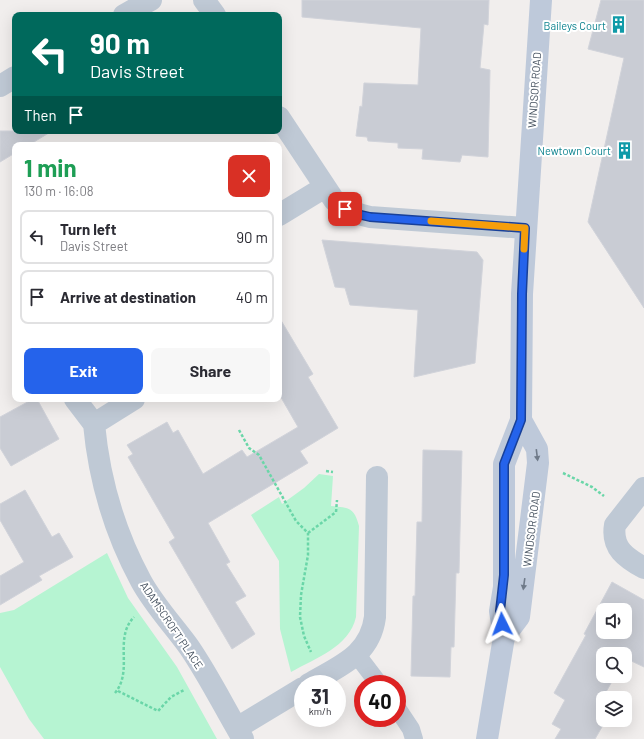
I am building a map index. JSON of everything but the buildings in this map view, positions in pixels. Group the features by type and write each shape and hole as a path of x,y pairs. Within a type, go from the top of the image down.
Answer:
{"street":[{"path":"129,12 151,0"},
{"path":"204,0 213,12"},
{"name":"WINDSOR ROAD","path":"487,739 504,637 500,611 504,571 504,464 521,420 522,294 540,0"},
{"path":"0,86 12,79"},
{"path":"282,122 334,200 345,209 370,217 525,228"},
{"path":"282,213 325,187"},
{"path":"77,402 94,424 129,402"},
{"name":"WINDSOR ROAD","path":"504,637 519,616 538,463 537,449 521,420"},
{"name":"ADAMSCROFT PLACE","path":"94,424 96,448 113,516 141,581 160,610 189,648 240,733 294,694"},
{"path":"324,675 357,655 373,632 375,618 377,477"},
{"path":"638,565 619,551 615,537 615,525 644,488"}],"lane":[{"path":"357,655 371,675"},
{"path":"406,722 411,729 414,739"}],"path":[{"path":"239,430 250,448 259,455 296,521 308,533 308,555 301,595 300,617 304,636 313,656"},
{"path":"326,471 333,472"},
{"path":"569,476 592,487 624,513"},
{"path":"308,533 336,512 337,500"},
{"path":"136,615 125,628 125,670 117,692 158,711 162,704 187,688"}],"green space":[{"path":"319,474 333,476 331,506 346,508 353,512 359,526 356,617 352,627 339,644 321,656 291,672 280,629 279,561 251,515 279,497 282,504 304,488"},
{"path":"107,553 128,598 177,667 217,739 44,739 29,719 0,667 0,613 14,610"}],"slow traffic":[{"path":"431,221 525,228 524,249"}],"place":[{"name":"Baileys Court","path":"619,25"},
{"name":"Newtown Court","path":"624,150"}],"route":[{"path":"345,209 370,217 525,228 521,327 521,420 504,464 504,587 500,611 502,624"}]}
